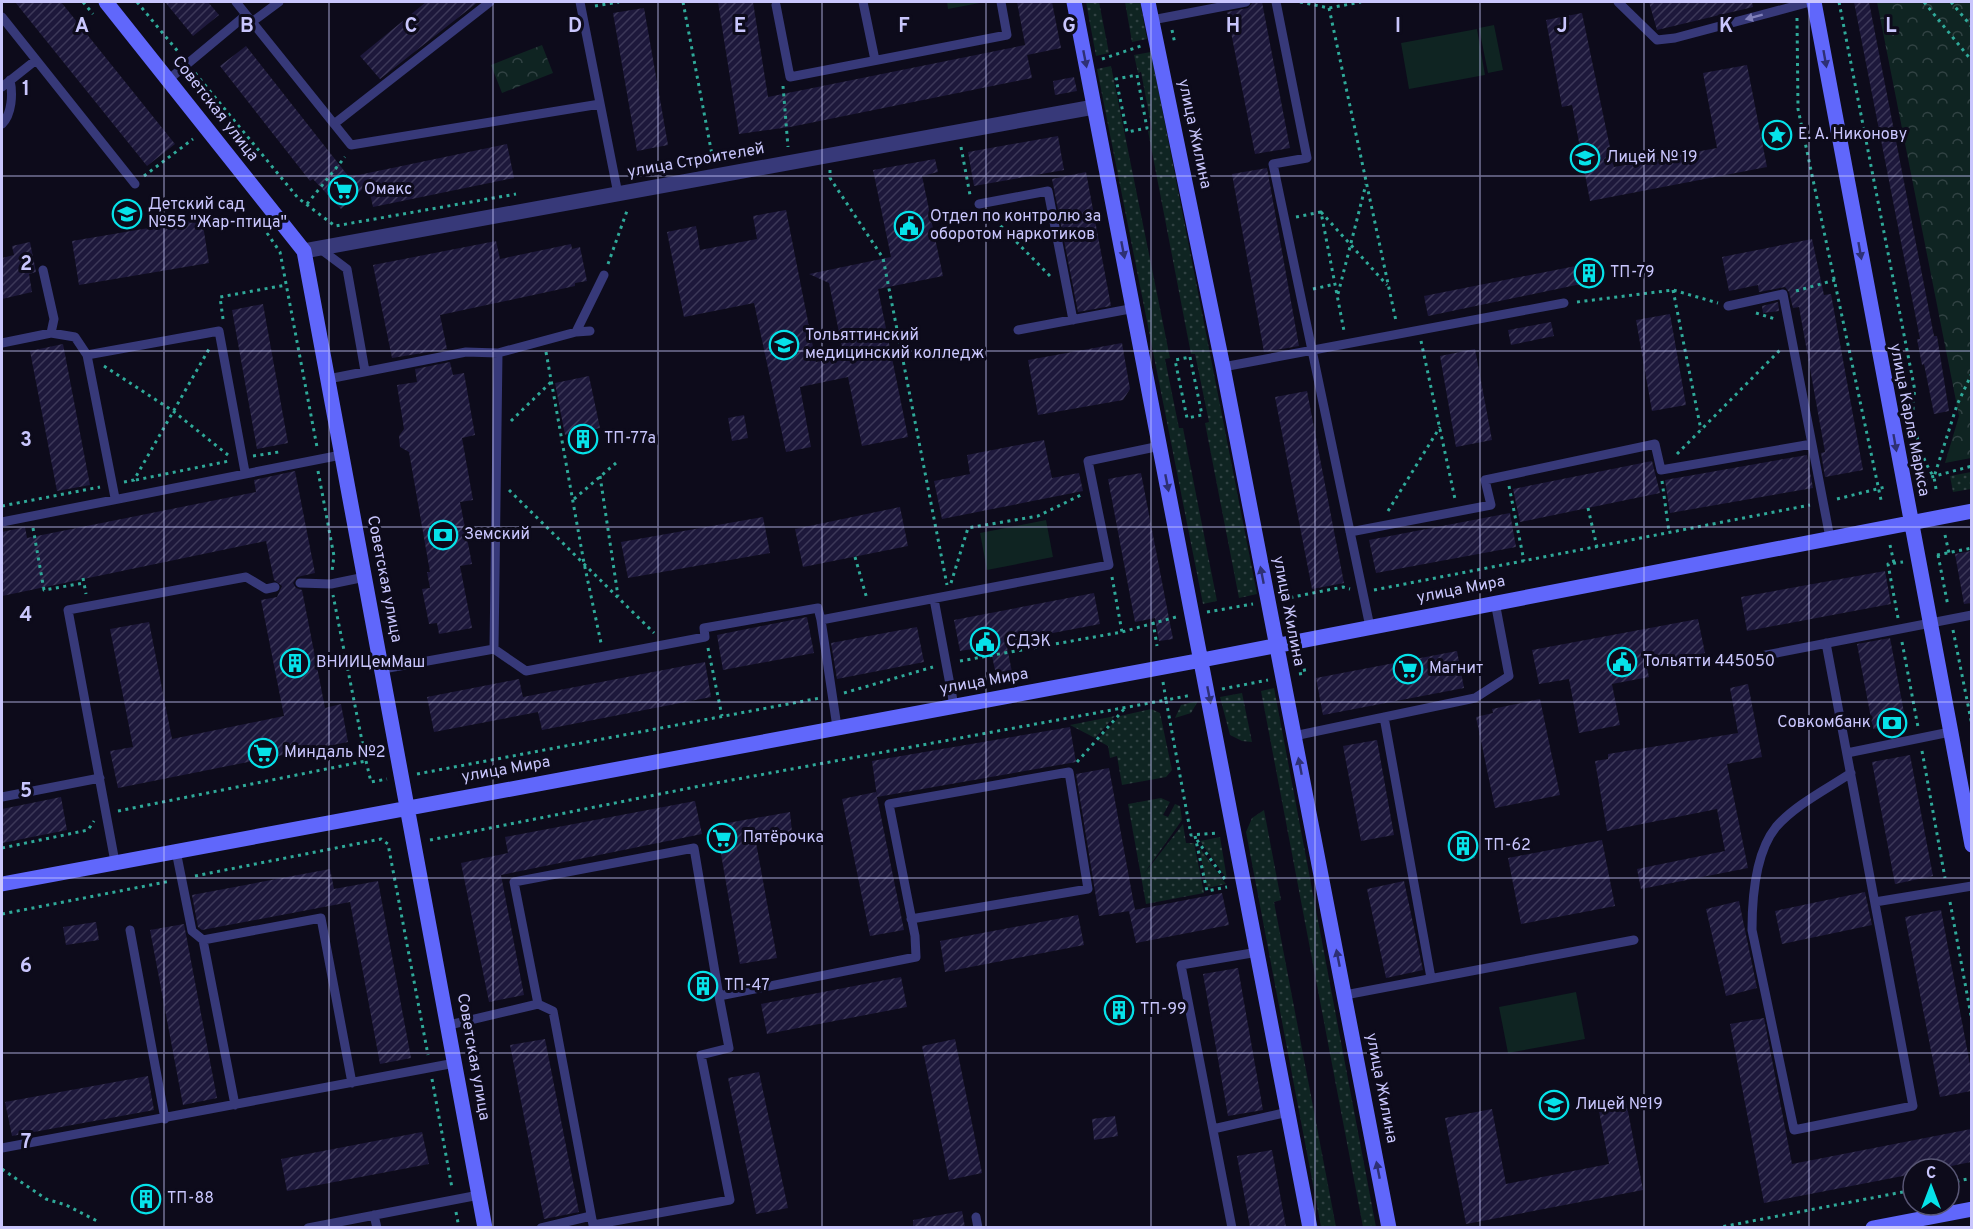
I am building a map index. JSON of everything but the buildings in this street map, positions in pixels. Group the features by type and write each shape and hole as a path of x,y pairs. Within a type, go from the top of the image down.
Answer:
{"main road":[{"name":"Советская улица","path":"106,2 168,80 312,250 328,379 409,806 485,1227"},
{"path":"1074,2 1194,614 1310,1227"},
{"name":"улица Жилина","path":"1148,2 1223,367 1274,600 1277,646 1389,1227"},
{"name":"улица Карла Маркса","path":"1812,2 1971,845"},
{"name":"улица Мира","path":"2,884 409,806 1277,646 1971,511"},
{"path":"1873,1227 1971,1209"}],"street":[{"name":"улица Строителей","path":"312,250 1094,107"}],"lane":[{"path":"236,2 351,145 600,104"},
{"path":"168,80 249,19 279,2"},
{"path":"334,124 489,2"},
{"path":"863,2 875,60"},
{"path":"776,5 790,77 1007,34 1001,2"},
{"path":"1152,20 1245,2"},
{"path":"1276,2 1307,158 1273,164 1370,627"},
{"path":"1618,2 1657,40 1675,38 1812,2"},
{"path":"581,5 618,194"},
{"path":"2,17 135,184"},
{"path":"2,87 36,60"},
{"path":"2,124 5,121 13,93 10,80"},
{"path":"979,204 1048,191 1073,320"},
{"path":"312,250 347,269 366,371"},
{"path":"43,270 54,319 51,333"},
{"path":"576,332 604,275"},
{"path":"1728,306 1783,294 1830,538"},
{"path":"1223,367 1564,303"},
{"path":"1018,330 1134,308"},
{"path":"87,355 219,331 245,472"},
{"path":"328,379 466,352 498,353 576,332 590,331"},
{"path":"2,343 51,333 75,337 87,355 115,498"},
{"path":"494,650 498,353"},
{"path":"1350,532 1491,505 1485,480 1655,444 1661,470 1812,444"},
{"path":"821,620 1109,565 1088,461 1160,446"},
{"path":"2,522 245,472 342,455"},
{"path":"115,862 68,610 246,577 266,589 275,587"},
{"path":"300,583 331,584 365,577"},
{"path":"934,599 954,706"},
{"path":"1294,736 1475,698 1509,676 1495,602"},
{"path":"383,669 494,650 526,671 705,637 704,628 818,608 837,727"},
{"path":"1761,657 1971,615"},
{"path":"1826,643 1851,773 1913,1107 1794,1130 1752,930 1752,902 1762,855 1775,828 1789,815 1851,773"},
{"path":"1384,717 1431,978"},
{"path":"1847,753 1950,732"},
{"path":"719,996 916,957 889,804 1069,772 1088,889 911,919"},
{"path":"2,796 99,778"},
{"path":"448,1025 538,1004 553,1011 593,1225 730,1200 701,1055 729,1048 694,848 514,882 538,1004"},
{"path":"176,851 192,931 203,940 235,1105"},
{"path":"1875,902 1971,886"},
{"path":"203,940 321,918 352,1083"},
{"path":"130,930 165,1119"},
{"path":"1345,995 1634,940"},
{"path":"1232,1227 1181,965 1258,952"},
{"path":"2,1148 455,1063"},
{"path":"1213,1129 1288,1112"},
{"path":"308,1227 479,1195"},
{"path":"374,1215 376,1227"},
{"path":"541,1227 572,1224 591,1216"},
{"path":"976,1217 978,1227"}],"path":[{"path":"83,2 97,20"},
{"path":"137,2 298,198"},
{"path":"581,5 620,2"},
{"path":"683,2 716,176"},
{"path":"1300,2 1329,8 1361,2"},
{"path":"1839,2 1915,391 1912,402 1923,462 1934,477 1936,489"},
{"path":"1924,2 1971,61"},
{"path":"1951,2 1971,27"},
{"path":"1796,5 1798,109 1881,500"},
{"path":"1329,8 1399,334"},
{"path":"1086,64 1173,36"},
{"path":"1137,75 1147,128 1127,132 1116,79 1137,75"},
{"path":"788,147 781,89 790,77"},
{"path":"185,130 200,148"},
{"path":"135,184 193,139"},
{"path":"307,204 356,144"},
{"path":"950,148 961,147 970,195 1068,294"},
{"path":"819,172 841,168"},
{"path":"830,170 830,178 883,258 948,590 968,528 1038,516 1094,489"},
{"path":"1337,295 1366,182"},
{"path":"236,193 250,211"},
{"path":"230,207 243,202"},
{"path":"604,275 628,206"},
{"path":"1285,219 1321,212"},
{"path":"1321,212 1388,286"},
{"path":"1321,212 1347,344"},
{"path":"264,229 280,252 317,446 315,460 334,556 331,584 371,782 832,696 945,663 1122,632 1176,617 1343,587 1363,592 1823,502 1885,487"},
{"path":"1783,294 1835,280"},
{"path":"1300,293 1335,284"},
{"path":"134,480 224,322 220,297 286,285"},
{"path":"1564,303 1673,290 1701,430"},
{"path":"1419,330 1441,426 1457,511"},
{"path":"1670,532 1661,470 1791,338"},
{"path":"544,340 584,563 604,657"},
{"path":"2,506 234,460 173,411 87,355"},
{"path":"1190,357 1202,416 1186,418 1175,360 1190,357"},
{"path":"1934,477 1957,405 1971,373"},
{"path":"496,435 552,382"},
{"path":"1379,526 1441,426"},
{"path":"306,447 317,446"},
{"path":"242,458 285,451"},
{"path":"574,499 616,463"},
{"path":"1924,479 1971,466"},
{"path":"1506,474 1524,561"},
{"path":"600,476 618,597"},
{"path":"496,477 666,644"},
{"path":"1588,508 1597,547"},
{"path":"31,516 44,590 84,583"},
{"path":"1945,535 1949,553"},
{"path":"1890,545 1894,563"},
{"path":"1971,548 1937,555 1971,725"},
{"path":"855,557 870,611"},
{"path":"1903,562 1888,564 1971,1021"},
{"path":"1109,565 1122,632"},
{"path":"1274,600 1295,619"},
{"path":"1174,606 1176,617"},
{"path":"1153,622 1157,646"},
{"path":"705,637 722,716"},
{"path":"1290,676 1305,673 1302,658"},
{"path":"1162,677 1166,700"},
{"path":"1217,690 1272,679"},
{"path":"424,841 716,783 1197,695"},
{"path":"1069,772 1126,707"},
{"path":"2,848 88,831 98,815 106,813 366,761"},
{"path":"1196,837 1231,886 1207,891 1196,837"},
{"path":"2,914 381,839 388,844 459,1227"},
{"path":"2,1169 46,1199 66,1205 99,1222"},
{"path":"1716,1227 1901,1192"}],"green space":[{"path":"947,2 985,2 948,9"},
{"path":"1086,2 1099,2 1109,53 1096,56"},
{"path":"1125,2 1140,2 1147,39 1132,42"},
{"path":"1877,2 1971,2 1971,458 1945,463 1959,416"},
{"path":"1494,25 1503,70 1488,73 1479,28"},
{"path":"1477,29 1485,75 1409,89 1401,43"},
{"path":"542,45 553,73 502,93 491,65"},
{"path":"1151,52 1257,594 1239,598 1205,423 1209,422 1195,354 1191,354 1148,131 1152,130 1141,72 1138,73 1134,55"},
{"path":"1111,66 1170,358 1165,359 1179,428 1183,428 1217,601 1203,604 1097,69"},
{"path":"1971,472 1971,489 1953,492 1950,476"},
{"path":"1046,520 1053,557 987,570 980,533"},
{"path":"1274,688 1376,1227 1363,1227 1261,691"},
{"path":"1242,693 1252,742 1242,741 1230,735 1220,697"},
{"path":"1198,701 1191,713 1175,718 1181,705"},
{"path":"1151,709 1160,713 1172,770 1166,777 1122,785 1117,756 1110,758 1108,746 1097,740 1120,716"},
{"path":"1115,716 1095,738 1070,725"},
{"path":"1161,798 1170,802 1163,815 1168,817 1175,804 1180,806 1182,820 1143,875 1183,824 1186,843 1194,843 1204,893 1146,904 1128,804"},
{"path":"1264,810 1281,900 1274,902 1336,1227 1321,1227 1246,832 1252,818"},
{"path":"1220,837 1227,879 1200,841"},
{"path":"1199,847 1226,884 1207,888"},
{"path":"1576,992 1585,1039 1508,1053 1499,1007"}],"place":[{"name":"Е. А. Никонову","path":"1777,135"},
{"name":"Лицей № 19","path":"1585,158"},
{"name":"Омакс","path":"343,190"},
{"name":"Детский сад №55 \"Жар-птица\"","path":"127,214"},
{"name":"Отдел по контролю за оборотом наркотиков","path":"909,226"},
{"name":"ТП-79","path":"1589,273"},
{"name":"Тольяттинский медицинский колледж","path":"784,345"},
{"name":"ТП-77а","path":"583,439"},
{"name":"Земский","path":"443,535"},
{"name":"СДЭК","path":"985,642"},
{"name":"Тольятти 445050","path":"1622,662"},
{"name":"ВНИИЦемМаш","path":"295,663"},
{"name":"Магнит","path":"1408,669"},
{"name":"Совкомбанк","path":"1892,723"},
{"name":"Миндаль №2","path":"263,753"},
{"name":"Пятёрочка","path":"722,838"},
{"name":"ТП-62","path":"1463,846"},
{"name":"ТП-47","path":"703,986"},
{"name":"ТП-99","path":"1119,1010"},
{"name":"Лицей №19","path":"1554,1105"},
{"name":"ТП-88","path":"146,1199"}]}
